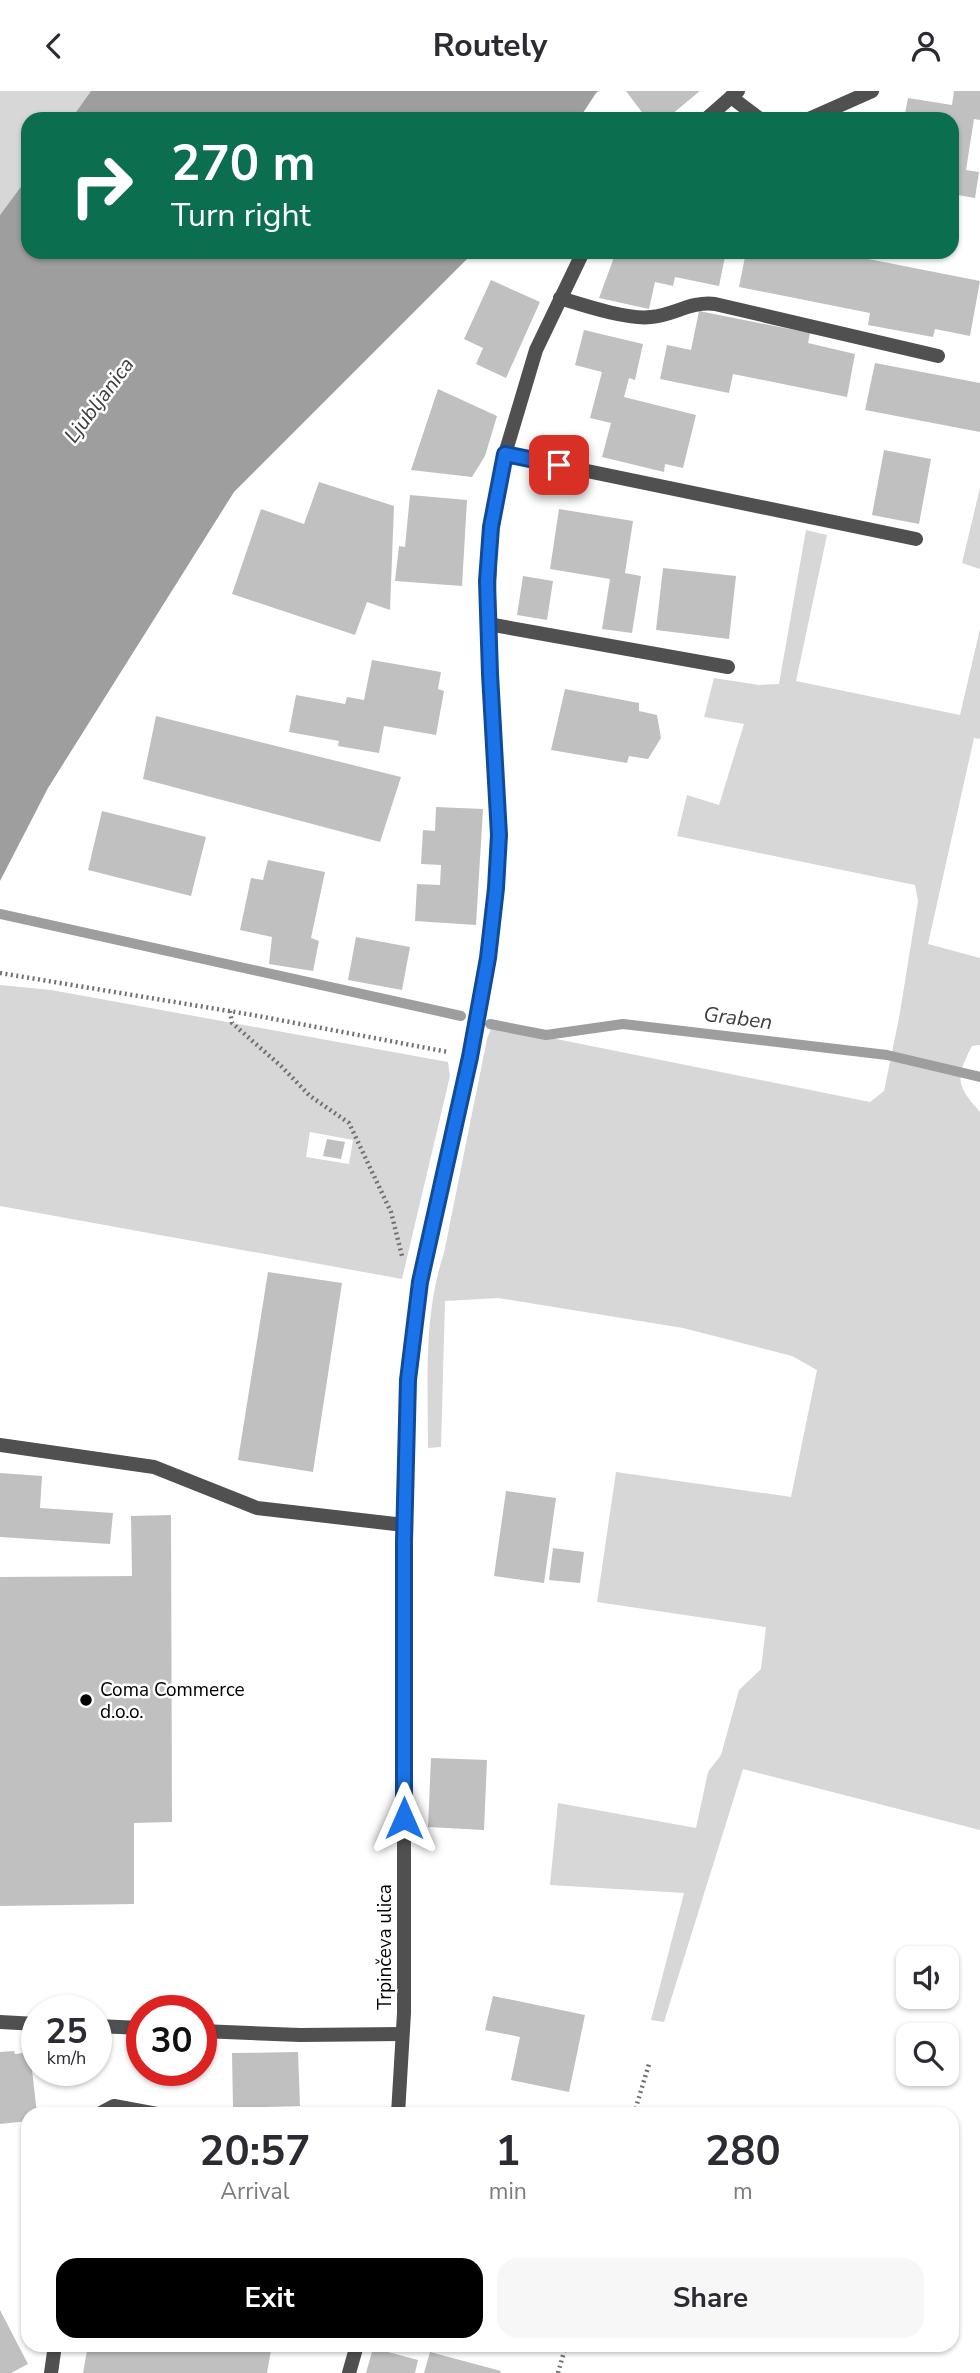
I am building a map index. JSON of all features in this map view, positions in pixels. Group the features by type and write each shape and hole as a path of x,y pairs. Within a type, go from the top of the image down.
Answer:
{"street":[{"path":"825,112 872,91"},
{"path":"714,112 734,94 753,112"},
{"name":"Trpinčeva ulica","path":"398,2107 402,2034 404,1525 408,1380 420,1282 470,1057 488,958 499,835 488,624 491,527 505,454 536,350 580,259"},
{"path":"560,298 587,306 651,317 689,305 715,304 938,356"},
{"path":"505,454 916,539"},
{"path":"488,624 728,667"},
{"path":"0,1445 154,1467 257,1508 404,1525"},
{"path":"0,2022 21,2023"},
{"path":"217,2032 300,2035 402,2034"},
{"path":"51,2373 54,2352"},
{"path":"349,2373 355,2352"}],"path":[{"path":"0,973 230,1011 470,1057"},
{"path":"230,1011 232,1023 310,1096 349,1123 391,1212 399,1253 420,1282"},
{"path":"636,2107 649,2064"},
{"path":"558,2373 564,2352"}],"shaded area":[{"path":"0,91 91,91 76,112 21,112 21,186 0,215"},
{"path":"980,488 980,569 962,563"},
{"path":"806,530 827,535 796,681 960,715 980,629 980,739 974,738 928,944 980,958 980,1045 972,1046 963,1066 961,1081 966,1095 980,1112 980,1830 743,1769 664,2022 651,2020 684,1893 550,1885 558,1803 696,1828 708,1772 721,1755 739,1690 761,1669 766,1627 597,1602 616,1472 791,1497 817,1370 792,1356 683,1328 498,1298 445,1301 441,1447 428,1448 430,1325 437,1277 487,1039 492,1026 870,1102 884,1091 918,901 915,885 677,836 687,795 719,805 744,724 704,717 714,678 759,685 779,684"},
{"path":"0,985 51,990 448,1062 450,1076 402,1279 0,1206","holes":["310,1132 353,1140 349,1164 306,1157"]}],"water":[{"path":"91,91 599,91 584,112 76,112"},
{"name":"Ljubljanica","path":"21,186 21,259 467,259 234,492 48,788 0,881 0,215"}],"building":[{"path":"626,91 700,91 674,112 642,112"},
{"path":"954,91 980,91 980,120 974,119 966,170 979,172 975,198 959,195 959,112 905,112 908,98 952,105"},
{"path":"613,259 725,259 719,286 675,277 673,286 655,282 649,309 599,298"},
{"path":"745,259 868,259 980,281 970,336 935,329 933,337 868,325 870,313 739,287"},
{"path":"491,280 540,302 506,378 476,364 483,348 464,339"},
{"path":"699,311 810,333 808,343 855,354 847,397 733,374 729,393 660,379 667,345 691,350"},
{"path":"584,330 643,344 635,380 629,378 624,397 696,415 683,468 665,464 664,472 602,457 611,423 590,418 602,372 575,365"},
{"path":"875,363 980,383 980,432 865,410"},
{"path":"438,389 497,416 485,456 472,477 411,470"},
{"path":"884,450 931,459 919,524 872,515"},
{"path":"319,482 394,506 390,610 367,602 355,635 232,594 261,509 304,524"},
{"path":"410,495 467,500 462,586 395,581 399,546 405,547"},
{"path":"559,509 633,521 625,573 641,576 632,633 602,629 610,579 550,569"},
{"path":"663,568 736,576 729,639 656,630"},
{"path":"523,576 553,581 547,620 517,615"},
{"path":"372,660 441,672 438,689 444,691 436,735 384,726 379,753 338,746 339,741 289,732 296,695 345,704 347,697 364,700"},
{"path":"565,689 639,703 639,711 657,715 661,738 648,759 629,756 627,763 551,750"},
{"path":"156,716 401,777 380,842 143,779"},
{"path":"436,807 483,809 476,925 415,921 417,884 440,885 441,865 421,864 423,830 435,831"},
{"path":"102,811 206,837 191,896 88,870"},
{"path":"268,860 325,872 311,938 319,941 313,971 269,964 272,937 240,930 251,878 263,880"},
{"path":"356,937 410,947 402,990 348,980"},
{"path":"327,1139 345,1142 341,1159 323,1156"},
{"path":"268,1272 342,1283 313,1472 238,1460"},
{"path":"0,1473 42,1476 40,1508 113,1513 110,1544 0,1537"},
{"path":"506,1491 556,1498 544,1583 494,1576"},
{"name":"Coma Commerce d.o.o.","path":"171,1515 172,1822 134,1823 134,1904 0,1906 0,1577 132,1576 131,1516"},
{"path":"553,1548 584,1552 580,1583 549,1580"},
{"path":"431,1758 487,1760 484,1830 428,1827"},
{"path":"493,1996 585,2015 569,2092 511,2080 520,2037 485,2030"},
{"path":"14,2051 15,2054 21,2053 21,2086 34,2086 36,2107 21,2107 21,2122 0,2124 0,2052"},
{"path":"298,2052 300,2106 233,2107 232,2053"},
{"path":"0,2310 28,2364 11,2373 0,2373"},
{"path":"87,2352 271,2352 267,2373 83,2373"},
{"path":"372,2352 388,2352 418,2360 415,2373 366,2373"},
{"path":"430,2352 501,2371 424,2373"}],"waterway":[{"path":"0,914 461,1016"},
{"name":"Graben","path":"490,1024 546,1035 623,1024 887,1055 980,1077"}],"place":[{"name":"Coma Commerce d.o.o.","path":"86,1700"}],"route":[{"path":"404,1818 404,1542 408,1380 420,1282 470,1057 488,958 496,888 499,835 487,581 491,527 505,454 559,465"}]}
